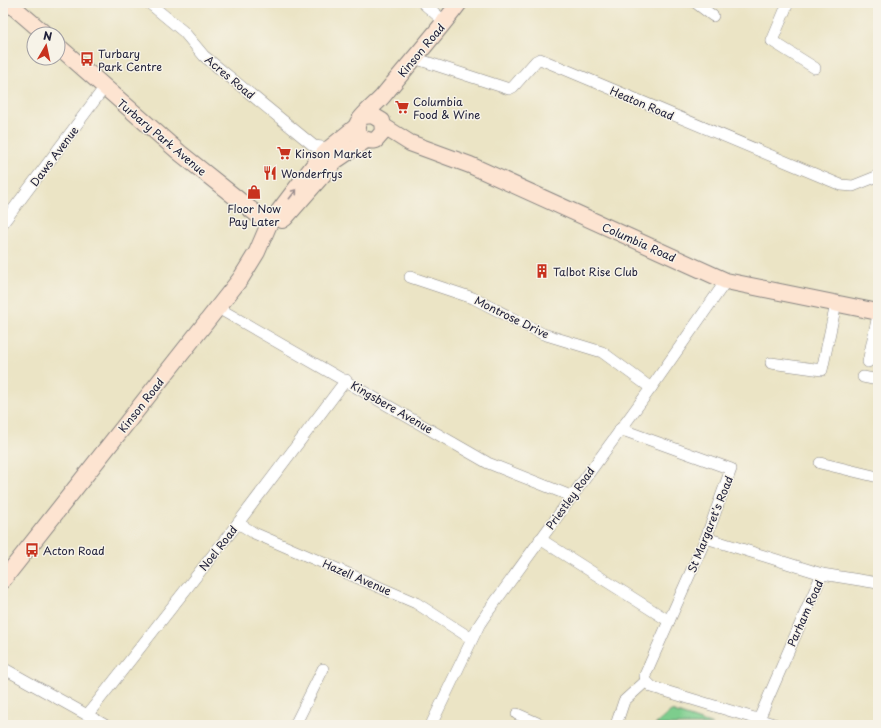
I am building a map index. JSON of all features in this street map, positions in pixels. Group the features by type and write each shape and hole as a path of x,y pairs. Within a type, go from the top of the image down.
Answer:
{"street":[{"path":"9,3 36,26"},
{"name":"Acres Road","path":"149,3 184,32 204,56 320,151"},
{"path":"423,3 445,22"},
{"name":"Kinson Road","path":"3,580 218,308 257,252 269,224 320,151 361,121 445,22 459,3"},
{"path":"696,3 713,16"},
{"path":"788,3 772,41 815,68"},
{"name":"Turbary Park Avenue","path":"66,53 180,153 269,224"},
{"name":"Heaton Road","path":"414,58 509,89 513,87 536,61 540,59 841,185 853,186 878,176"},
{"name":"Daws Avenue","path":"3,224 104,88"},
{"path":"269,224 285,218 335,161 377,132 383,96"},
{"path":"372,115 377,132 360,136 361,121 372,115"},
{"name":"Columbia Road","path":"377,132 470,165 726,281 878,312"},
{"name":"Montrose Drive","path":"410,277 473,298 543,334 602,352 651,388"},
{"name":"Priestley Road","path":"431,725 472,639 487,613 620,428 651,388 726,281"},
{"path":"771,363 822,370 836,304"},
{"name":"Kingsbere Avenue","path":"218,308 346,380 488,463 571,496"},
{"path":"868,362 878,315"},
{"path":"863,377 878,380"},
{"name":"Noel Road","path":"88,714 238,522 346,380"},
{"name":"St Margaret's Road","path":"620,428 731,469 706,538 648,666 645,675 649,684"},
{"path":"820,463 878,477"},
{"name":"Hazell Avenue","path":"238,522 254,533 416,603 472,639"},
{"name":"Parham Road","path":"706,538 822,574 759,719"},
{"path":"540,539 669,621"},
{"path":"822,574 878,583"},
{"path":"3,668 88,714 105,725"},
{"path":"296,725 323,669"},
{"path":"616,725 624,701 649,684 777,725"},
{"path":"517,714 542,725"}],"green space":[{"path":"671,711 713,725 655,725"}],"place":[{"name":"Turbary Park Centre","path":"87,59"},
{"name":"Columbia Food & Wine","path":"402,107"},
{"name":"Kinson Market","path":"284,153"},
{"name":"Wonderfrys","path":"270,173"},
{"name":"Floor Now Pay Later","path":"254,192"},
{"name":"Talbot Rise Club","path":"542,271"},
{"name":"Acton Road","path":"32,550"}]}
